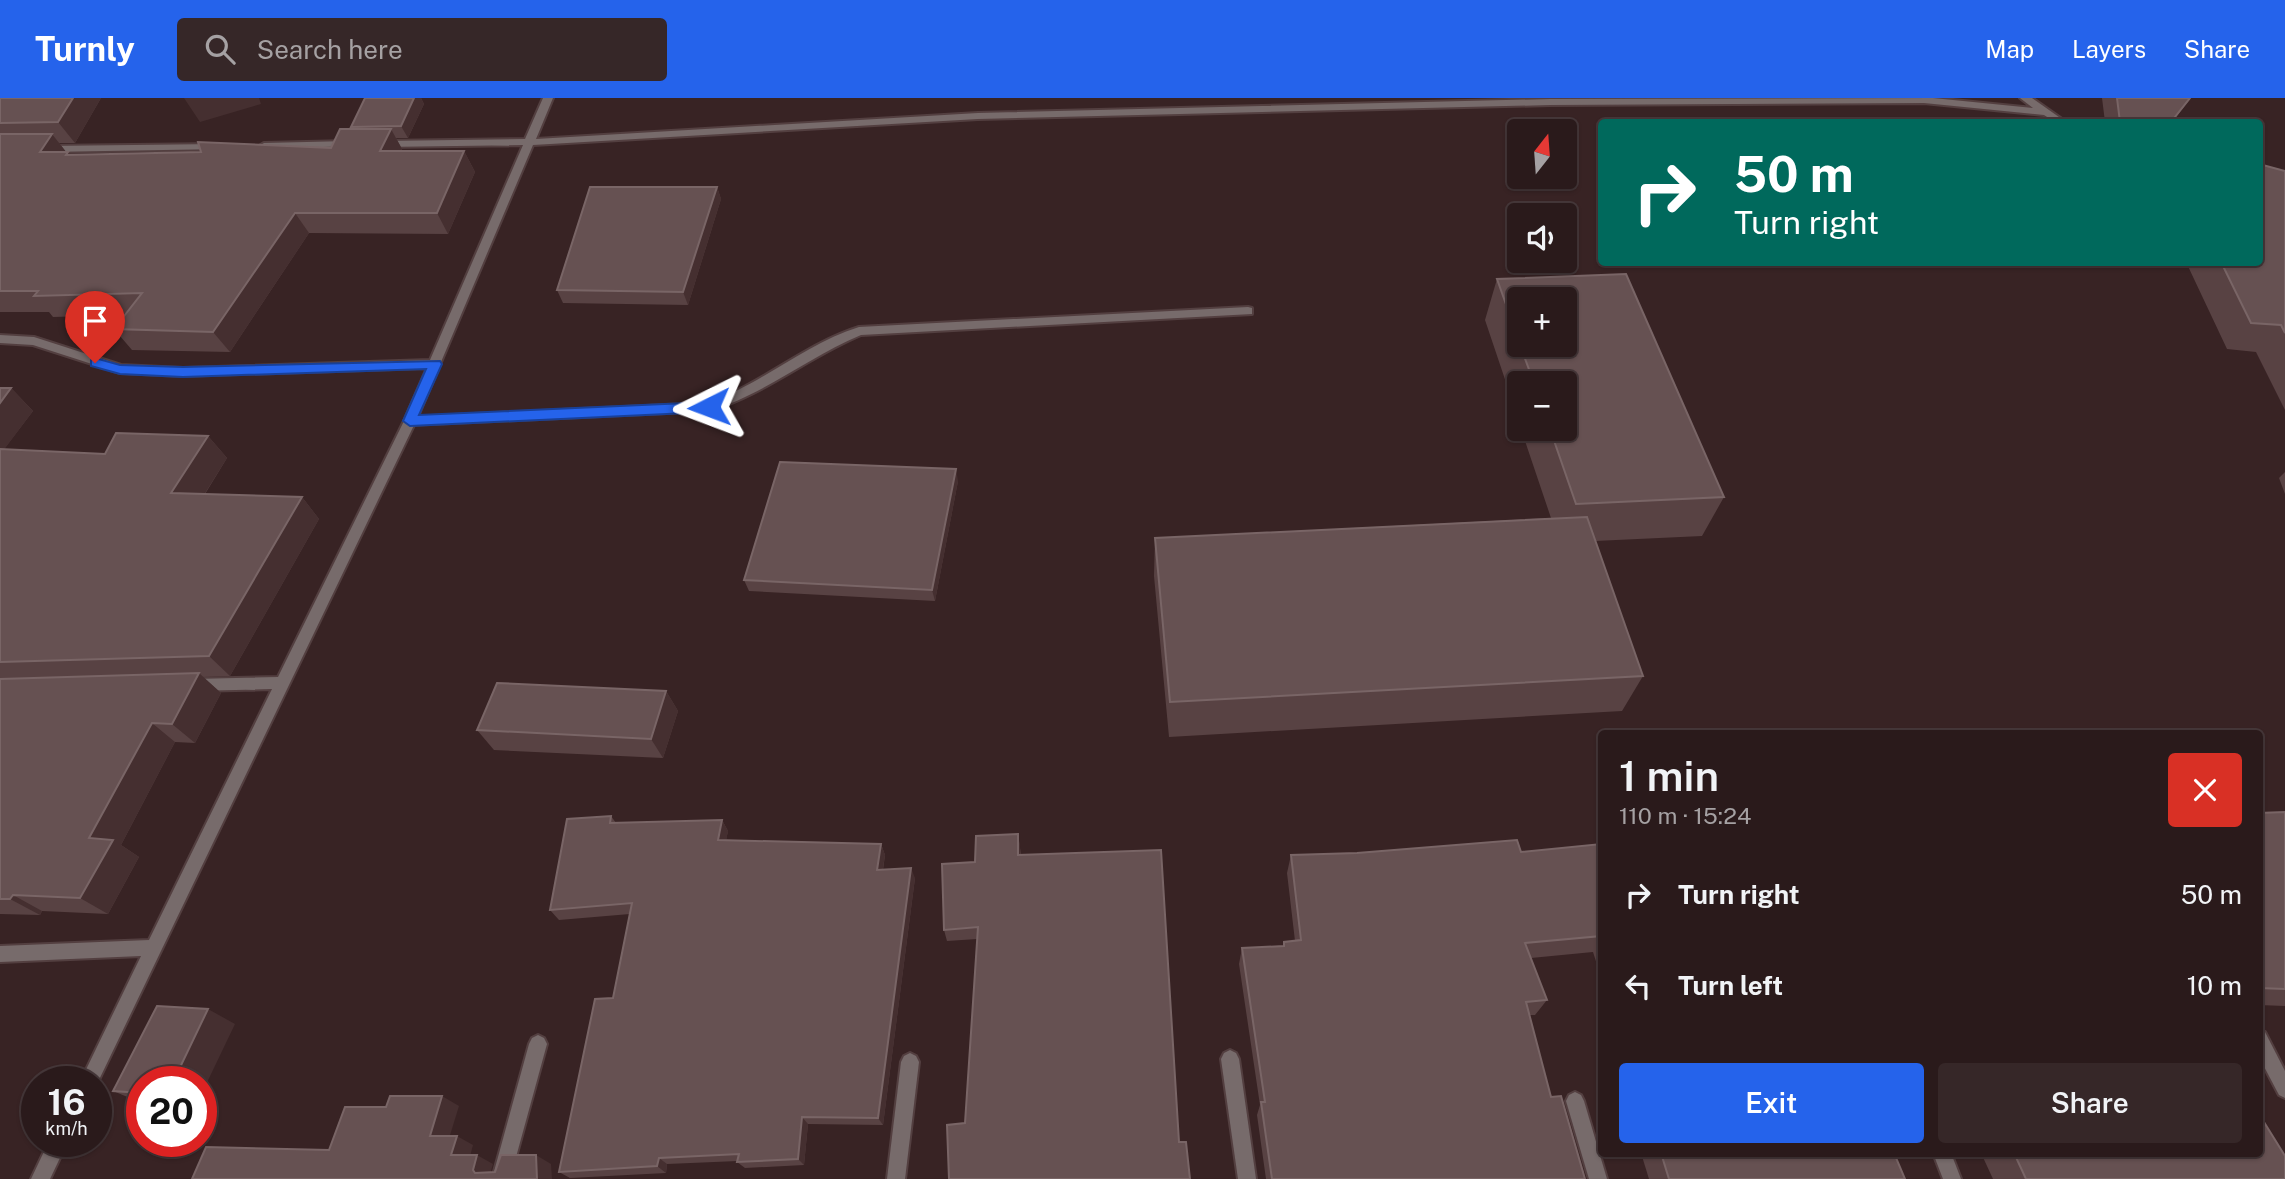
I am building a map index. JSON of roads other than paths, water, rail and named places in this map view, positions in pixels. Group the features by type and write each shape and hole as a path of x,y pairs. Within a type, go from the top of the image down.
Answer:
{"street":[{"path":"97,1066 410,421 548,98"},
{"path":"2025,98 2056,119"},
{"path":"377,144 531,142 978,116 1550,102 1924,100 2045,112"},
{"path":"252,146 363,144"},
{"path":"28,150 238,146"},
{"path":"410,421 709,407 733,400 831,341 859,331 1248,311"},
{"path":"0,339 34,341 120,369 183,372 435,364"},
{"path":"175,686 283,683"},
{"path":"0,954 156,948"},
{"path":"501,1179 538,1044"},
{"path":"2263,1046 2285,1089"},
{"path":"1230,1059 1247,1179"},
{"path":"896,1179 910,1062"},
{"path":"1575,1101 1598,1179"},
{"path":"40,1179 51,1157"},
{"path":"1944,1157 1952,1179"}]}
